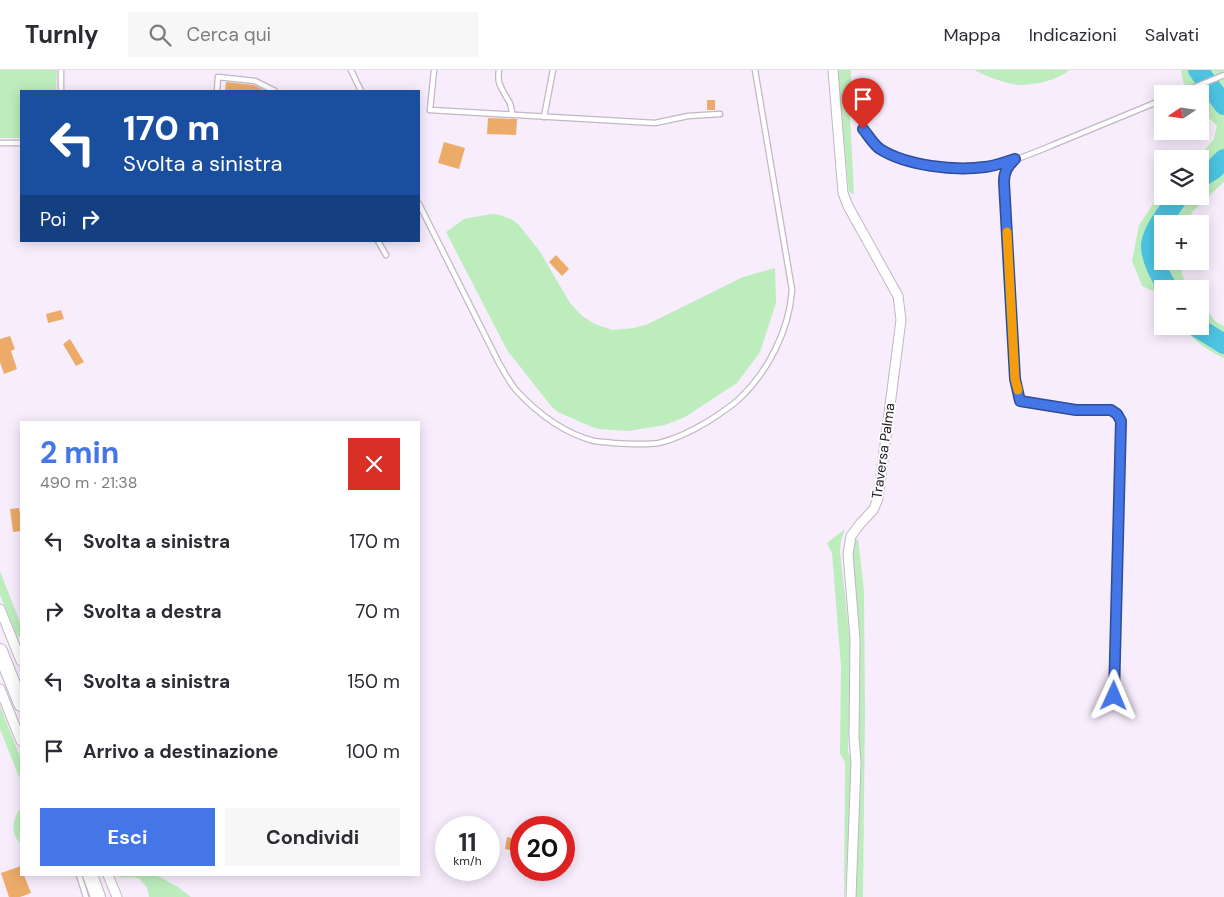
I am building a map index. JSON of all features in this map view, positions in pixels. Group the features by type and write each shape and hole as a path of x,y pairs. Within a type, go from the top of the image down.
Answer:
{"main road":[{"path":"0,651 20,701"},
{"path":"90,876 98,897"}],"street":[{"name":"Traversa Palma","path":"833,70 844,193 848,206 898,296 900,320 878,499 874,510 851,536 848,554 855,638 854,737 856,763 851,897"},
{"path":"0,608 20,658"},
{"path":"0,689 20,739"},
{"path":"108,876 117,897"}],"lane":[{"path":"61,90 62,70"},
{"path":"351,70 361,90"},
{"path":"434,70 430,110 655,123 688,116 720,114"},
{"path":"499,70 500,87 511,103 512,115"},
{"path":"544,117 553,70"},
{"path":"420,206 500,365 515,389 540,414 571,433 595,441 627,444 651,443 678,436 719,414 738,400 755,381 779,342 791,307 792,290 755,70"},
{"path":"1200,85 1224,75"},
{"path":"217,90 218,77 255,81 273,90"},
{"path":"863,129 879,148 898,158 927,166 985,167 1015,159 1154,103"},
{"path":"0,143 20,142"},
{"path":"1015,159 1004,173 1004,182 1015,379 1020,401 1076,410 1111,410 1117,414 1121,421 1114,696"},
{"path":"379,242 386,255"},
{"path":"78,876 86,897"}],"green space":[{"path":"0,70 57,70 56,90 20,90 20,138 0,138"},
{"path":"837,70 851,70 851,84 858,102 859,110 850,116 854,194 849,192"},
{"path":"974,70 1070,70 1059,77 1046,81 1019,85 984,75"},
{"path":"1181,70 1224,70 1224,182 1209,196 1209,150 1205,150 1214,139 1217,126 1209,118 1209,85 1185,85"},
{"path":"1154,202 1154,205 1199,205 1191,215 1154,215 1154,270 1181,270 1185,280 1154,280 1154,292 1142,286 1132,261 1139,225"},
{"path":"491,214 511,219 518,224 539,250 570,303 582,316 595,324 613,330 634,328 648,324 743,277 775,268 776,303 760,352 737,383 685,417 665,425 628,431 598,429 558,412 551,406 507,350 446,232 464,219"},
{"path":"1209,313 1216,322 1224,326 1224,358 1201,345 1191,336 1209,335"},
{"path":"845,529 840,551 850,642 848,751 852,762 844,897 845,762 840,754 841,667 832,553 827,543"},
{"path":"858,538 864,591 863,897 855,897 858,733 855,588 852,556 854,543"},
{"path":"0,571 20,622 20,638 17,636 0,595"},
{"path":"0,706 20,756 20,779 0,729"},
{"path":"20,809 20,843 14,830 16,816"},
{"path":"118,876 158,876 191,897 149,897 147,888 140,879"}],"building":[{"path":"226,82 254,85 264,90 225,90"},
{"path":"707,100 715,100 715,110 707,110"},
{"path":"488,118 517,119 516,135 487,134"},
{"path":"444,142 465,148 459,169 438,163"},
{"path":"556,255 569,269 562,276 549,262"},
{"path":"61,310 64,319 48,323 46,314"},
{"path":"10,336 15,349 11,351 17,369 4,374 0,362 0,339"},
{"path":"70,339 84,362 76,366 63,344"},
{"path":"19,508 20,531 13,532 10,509"},
{"path":"507,837 510,838 510,850 505,849"},
{"path":"20,866 20,876 24,876 31,893 20,897 9,897 1,873"}],"waterway":[{"path":"1198,70 1224,105"},
{"path":"1209,172 1224,159"},
{"path":"1163,280 1154,261 1151,244 1159,225 1173,205"},
{"path":"1209,335 1224,344"}],"slow traffic":[{"path":"1007,232 1015,379 1018,390"}],"route":[{"path":"863,129 879,148 898,158 927,166 985,167 1015,159 1004,173 1004,182 1015,379 1020,401 1076,410 1111,410 1117,414 1121,421 1114,696"}]}
